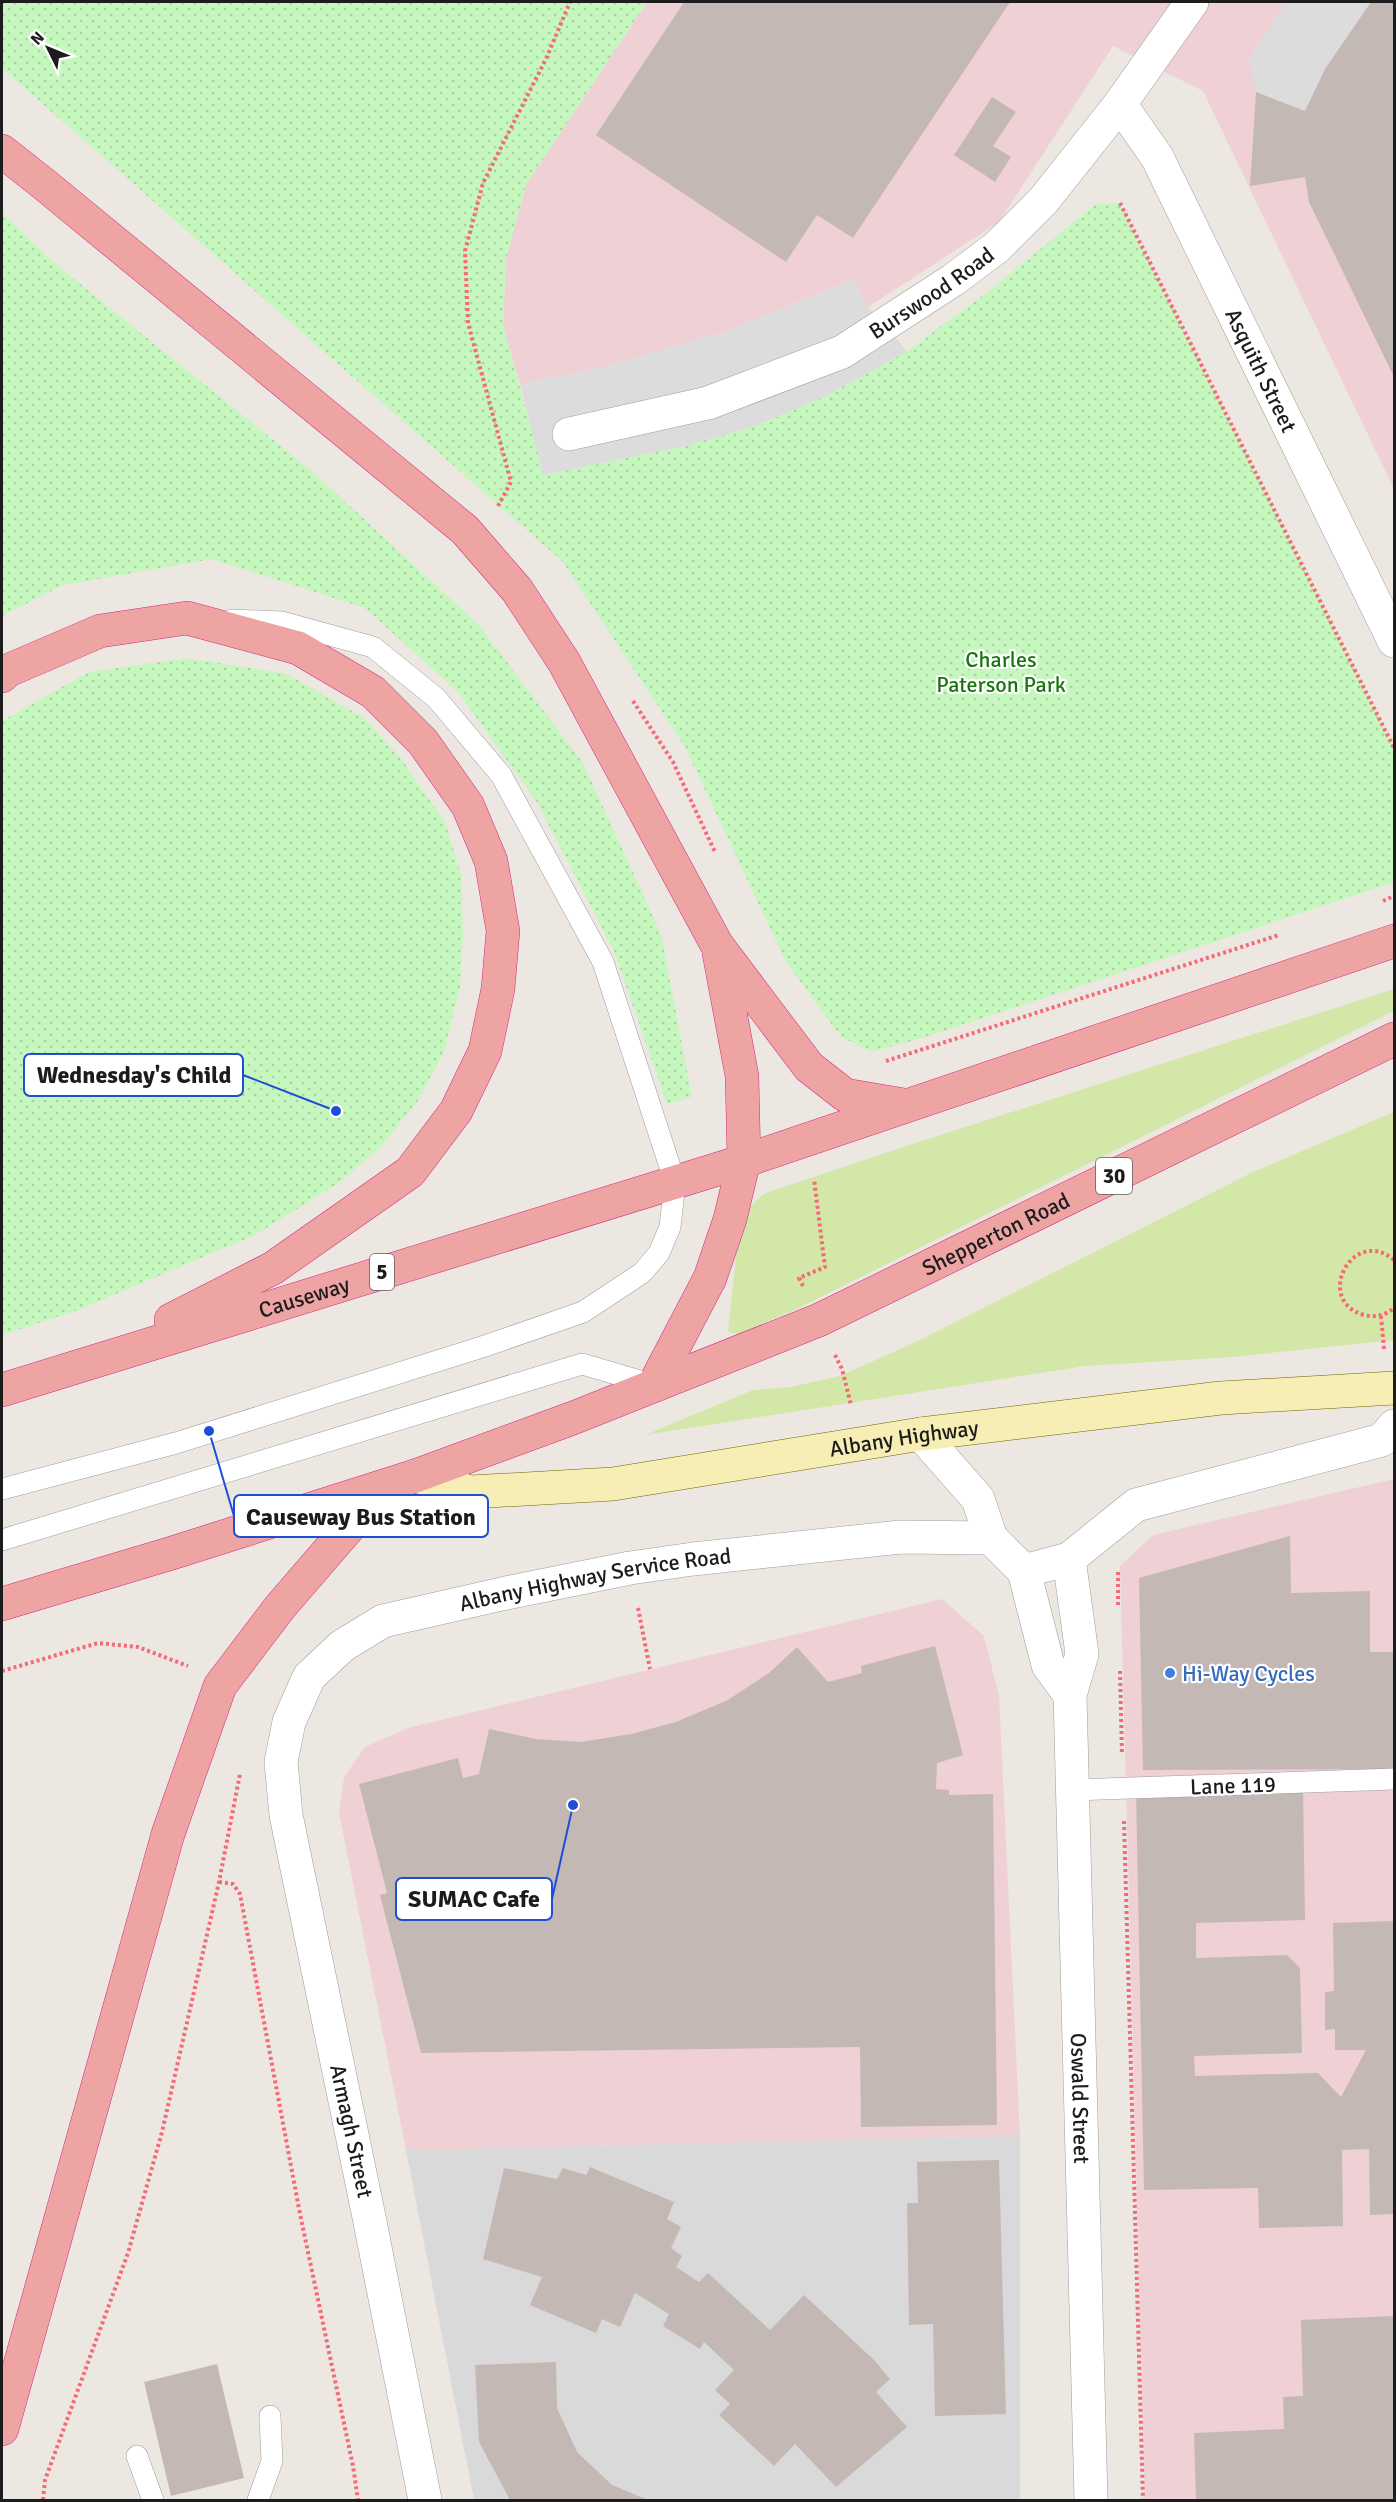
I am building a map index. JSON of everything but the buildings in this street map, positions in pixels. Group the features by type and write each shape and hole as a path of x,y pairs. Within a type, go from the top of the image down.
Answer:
{"highway":[{"path":"2,152 465,530 518,590 564,662 717,945 809,1067 845,1095 908,1106"},
{"path":"2,676 7,671 100,631 187,618 298,648 373,692 423,742 468,806 491,861 503,931 498,989 485,1051 456,1111 410,1172 273,1268 89,1362"},
{"path":"744,1161 1395,941"},
{"path":"2,1604 415,1476 573,1418 654,1385 710,1278 730,1219 744,1161 742,1076 717,945"},
{"name":"Shepperton Road","path":"654,1385 819,1320 1395,1039"},
{"name":"Causeway","path":"2,1390 744,1161"},
{"path":"2,2429 168,1834 220,1686 280,1607 350,1526 415,1476"}],"main road":[{"name":"Albany Highway","path":"415,1476 471,1492 614,1484 921,1434 1221,1398 1395,1388"}],"street":[{"name":"Burswood Road","path":"569,434 708,403 842,352 954,280 997,247 1043,201 1120,104 1192,2"},
{"name":"Asquith Street","path":"1120,104 1157,157 1395,641"},
{"path":"1024,1571 1069,1559 1136,1505 1382,1440 1395,1426"},
{"path":"921,1434 978,1499 991,1538 1024,1571 1048,1665 1070,1695"},
{"name":"Albany Highway Service Road","path":"281,1762 289,1722 309,1677 342,1646 383,1621 630,1568 693,1559 901,1538 991,1538"},
{"name":"Oswald Street","path":"1069,1559 1082,1654 1070,1695 1091,2500"},
{"name":"Armagh Street","path":"281,1762 286,1815 425,2500"}],"lane":[{"path":"2,1489 176,1443 482,1347 583,1312 642,1273 659,1253 670,1227 675,1182 603,962 501,775 436,698 373,647 282,622 187,618"},
{"path":"2,1540 582,1364 654,1385"},
{"name":"Lane 119","path":"1072,1790 1395,1779"},
{"path":"258,2500 272,2461 270,2416"},
{"path":"137,2456 153,2500"}],"path":[{"path":"496,511 511,482 468,323 465,251 483,183 541,70 570,2"},
{"path":"1120,203 1395,748"},
{"path":"1372,905 1395,896"},
{"path":"876,1064 1282,934"},
{"path":"802,1140 814,1180 825,1267 800,1278 842,1370 852,1412"},
{"path":"1395,1260 1382,1252 1370,1251 1358,1254 1348,1261 1342,1272 1341,1290 1348,1306 1364,1315 1381,1316 1395,1308"},
{"path":"1381,1316 1384,1349"},
{"path":"1117,1566 1118,1612"},
{"path":"636,1599 650,1669"},
{"path":"1120,1670 1143,2500"},
{"path":"43,2500 45,2481 128,2253 162,2132 219,1882 242,1767"},
{"path":"219,1882 232,1884 240,1894 300,2214 353,2466 358,2500"}],"shaded area":[{"path":"647,2 1394,2 1394,489 1203,91 1113,46 999,222 868,307 853,279 725,332 604,367 520,384 503,326 506,259 526,185"},
{"path":"1286,2 1377,2 1305,111 1256,92 1249,58"},
{"path":"854,279 868,307 907,351 824,397 755,426 681,447 543,475 520,384 604,367 725,332"},
{"path":"1394,1479 1394,2500 1145,2500 1120,1566 1153,1535"},
{"path":"942,1599 984,1636 999,1696 1020,2136 406,2150 339,1813 344,1777 365,1747 408,1728"},
{"path":"1020,2136 1020,2500 474,2500 406,2150"}],"green space":[{"name":"Charles Paterson Park","path":"2,2 647,2 526,185 506,259 503,326 544,475 681,447 755,426 824,397 907,351 985,294 1096,204 1120,203 1394,748 1394,882 932,1035 872,1052 841,1037 786,962 685,747 563,562 2,68"},
{"path":"2,213 58,266 314,473 479,625 583,763 661,934 692,1097 667,1104 614,951 537,802 458,692 365,608 212,559 63,585 2,616"},
{"path":"187,658 287,674 364,718 402,760 445,822 461,875 463,931 460,987 444,1052 417,1102 379,1149 337,1184 255,1235 78,1310 2,1335 2,721 89,672"},
{"path":"1394,989 1394,1011 799,1308 739,1334 728,1332 738,1238 746,1211 763,1194"},
{"path":"1394,1112 1394,1340 1233,1357 1085,1366 645,1435 753,1390 790,1387 840,1376 918,1341 1253,1172"}],"place":[{"name":"Wednesday's Child","path":"336,1111"},
{"name":"Causeway Bus Station","path":"209,1431"},
{"name":"Hi-Way Cycles","path":"1170,1673"},
{"name":"SUMAC Cafe","path":"573,1805"}]}
